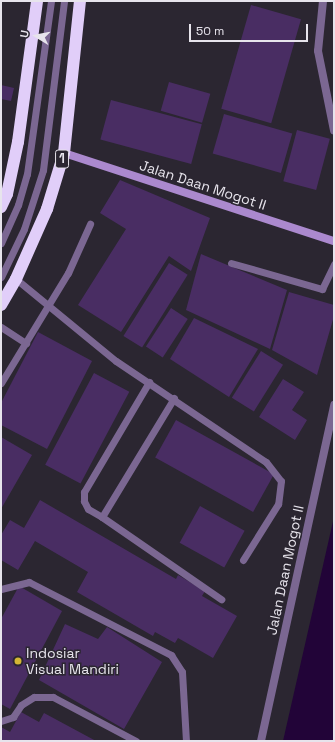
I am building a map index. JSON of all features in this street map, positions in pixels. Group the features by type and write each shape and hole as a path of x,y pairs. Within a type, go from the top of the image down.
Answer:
{"highway":[{"path":"1,207 18,142 37,1"},
{"name":"1","path":"1,305 16,279 47,209 64,153 80,1"}],"street":[{"path":"323,1 318,51 334,130"},
{"name":"Jalan Daan Mogot II","path":"64,153 334,241"},
{"name":"Jalan Daan Mogot II","path":"261,741 334,405"}],"lane":[{"path":"1,243 18,205 27,174 52,1"},
{"path":"1,277 24,229 43,170 64,1"},
{"path":"1,383 49,307 78,252 90,224"},
{"path":"231,263 322,289 334,264"},
{"path":"16,279 116,361 174,398 266,462 281,481 278,504 243,560"},
{"path":"1,326 26,343"},
{"path":"149,382 84,492 84,501 88,509 102,517 221,599"},
{"path":"102,517 174,398"},
{"path":"1,589 29,582 171,655 182,672 186,741"},
{"path":"1,721 13,716 21,705 34,697 53,697 136,741"}],"shaded area":[{"path":"334,517 334,741 283,741"}],"building":[{"path":"251,5 301,19 271,123 221,109"},
{"path":"169,82 210,94 202,123 161,111"},
{"path":"1,85 14,88 11,101 1,99"},
{"path":"111,100 202,124 191,164 100,140"},
{"path":"224,114 292,134 281,173 213,153"},
{"path":"297,130 330,139 316,190 283,181"},
{"path":"120,180 210,218 191,271 169,256 121,332 78,305 126,229 100,213"},
{"path":"201,254 287,290 270,349 186,310"},
{"path":"169,263 188,275 142,348 123,336"},
{"path":"289,292 334,305 334,316 317,375 272,350"},
{"path":"171,308 188,319 163,357 146,347"},
{"path":"194,318 258,349 229,397 170,359"},
{"path":"38,332 92,361 47,449 1,425 1,403"},
{"path":"261,351 283,365 254,411 232,398"},
{"path":"94,373 129,392 80,484 45,465"},
{"path":"283,379 304,392 292,410 307,420 295,440 259,417"},
{"path":"176,420 274,474 253,512 155,458"},
{"path":"1,437 32,455 1,509"},
{"path":"40,500 176,579 178,575 205,591 202,596 237,616 213,658 178,638 175,643 155,632 153,636 77,592 88,572 35,541 18,570 1,560 1,535 10,520 24,528"},
{"path":"200,506 245,531 224,567 180,543"},
{"name":"Indosiar Visual Mandiri","path":"19,586 62,611 10,709 1,704 1,619"},
{"path":"65,624 98,639 107,627 162,662 124,729 39,680"},
{"path":"21,712 39,722 44,713 96,741 1,741 1,727 10,732"}],"place":[{"name":"Indosiar Visual Mandiri","path":"18,661"}]}
